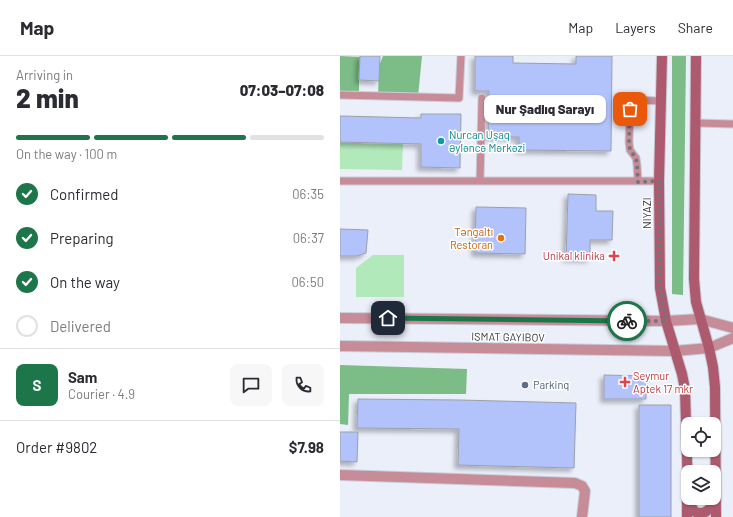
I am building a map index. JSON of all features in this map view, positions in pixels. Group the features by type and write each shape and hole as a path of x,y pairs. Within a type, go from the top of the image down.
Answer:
{"main road":[{"name":"NIYAZI","path":"662,56 660,288 666,321 676,351 685,389 687,465"},
{"path":"696,56 694,279 696,302 713,367 715,387 716,465"},
{"path":"687,517 688,505"},
{"path":"691,505 692,509 696,513 701,515 707,514 713,505"},
{"path":"716,505 716,517"}],"street":[{"name":"ISMAT GAYIBOV","path":"340,318 666,321 700,319 733,328"},
{"name":"ISMAT GAYIBOV","path":"340,346 676,351 709,348 733,338"},
{"path":"340,475 576,483 582,486 585,491 582,517"}],"lane":[{"path":"340,95 459,98 460,56"},
{"path":"480,181 482,98"},
{"path":"638,182 636,158 630,150 629,142 631,104 635,100 661,101"},
{"path":"696,123 733,124"},
{"path":"340,181 660,181"}],"green space":[{"path":"340,56 361,57 359,96 340,95"},
{"path":"383,56 422,56 418,97 378,96 379,66"},
{"path":"672,56 686,56 683,295 672,294"},
{"path":"340,142 403,144 402,170 340,169"},
{"path":"373,255 404,255 404,297 356,297 356,268"},
{"path":"340,365 467,369 466,394 349,394 348,425 340,424"}],"building":[{"path":"360,56 380,56 379,81 359,80"},
{"path":"475,56 513,56 513,63 576,64 576,56 612,56 611,151 519,150 519,137 488,137 489,91 475,91"},
{"path":"421,114 461,114 460,168 421,167 421,144 340,142 340,116 421,118"},
{"path":"568,194 596,195 596,211 613,211 612,240 590,240 590,259 566,258"},
{"path":"476,207 526,208 525,254 475,253"},
{"path":"340,229 368,230 366,253 357,256 340,256"},
{"path":"604,375 646,376 646,399 604,399"},
{"path":"358,399 576,403 574,468 458,465 459,429 357,428"},
{"path":"639,405 671,405 671,517 639,517"},
{"path":"340,432 358,432 357,462 340,461"}],"way so far":[{"path":"627,321 666,321 660,288 660,181 638,182 636,158 630,150 629,142 630,109"}],"place":[{"name":"Nur Şadlıq Sarayı","path":"630,109"},
{"name":"Nurcan Uşaq Əyləncə Mərkəzi","path":"441,141"},
{"name":"Tәngaltı Restoran","path":"501,238"},
{"name":"Unikal klinika","path":"614,256"},
{"name":"Seymur Aptek 17 mkr","path":"625,382"},
{"name":"Parkinq","path":"525,385"}],"route":[{"path":"388,318 627,321"}]}
